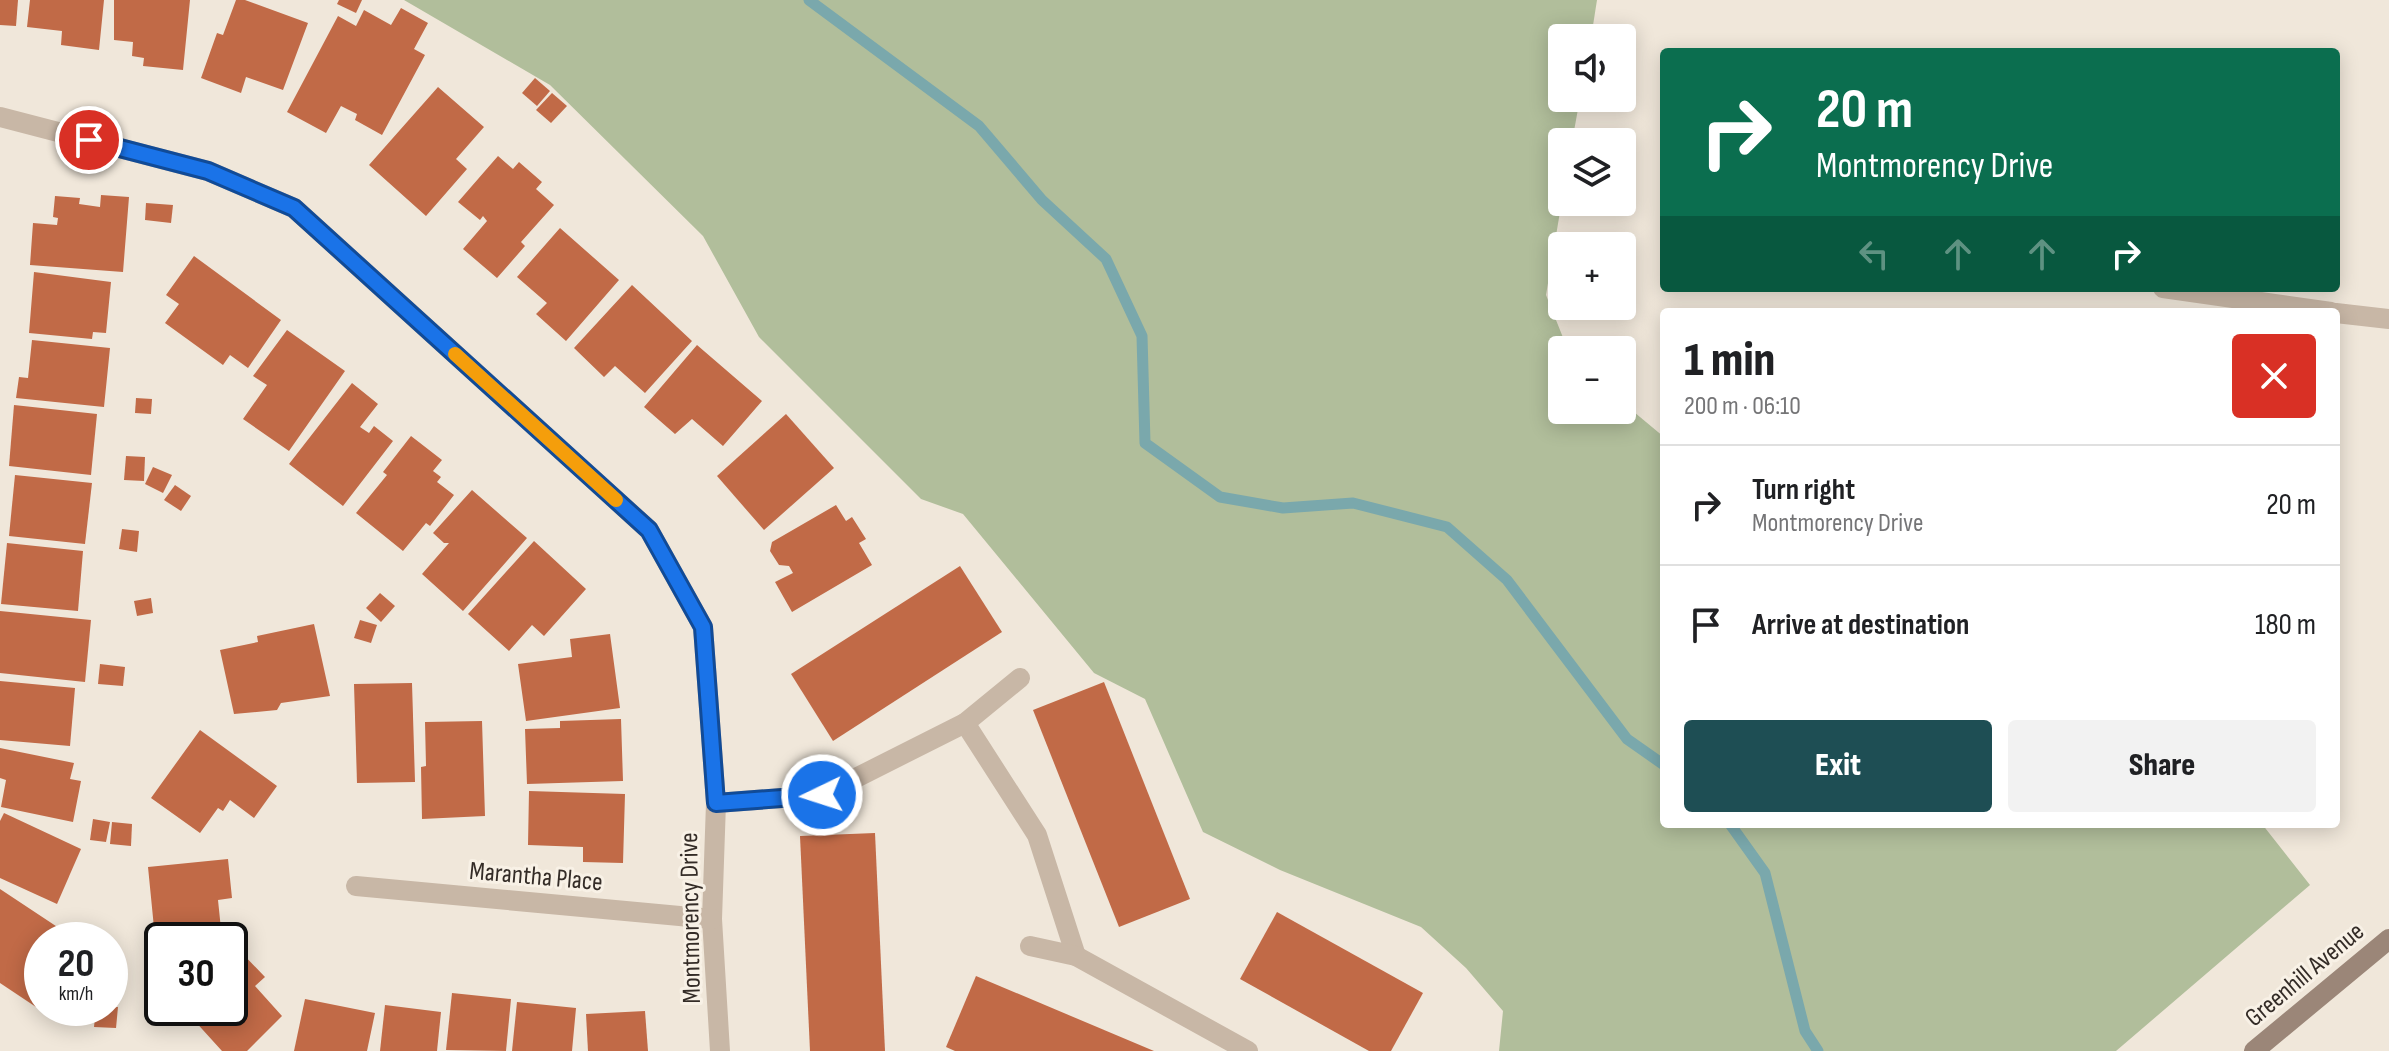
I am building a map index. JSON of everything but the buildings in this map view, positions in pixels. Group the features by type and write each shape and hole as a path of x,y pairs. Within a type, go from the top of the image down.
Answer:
{"street":[{"name":"Montmorency Drive","path":"0,117 208,171 294,208 649,530 703,627 716,803 712,919 720,1051"},
{"path":"2192,292 2306,308"},
{"path":"2340,313 2389,319"},
{"path":"716,803 822,795 965,723 1020,678"},
{"path":"965,723 1037,835 1076,956"},
{"name":"Marantha Place","path":"356,886 712,919"},
{"name":"Greenhill Avenue","path":"2254,1051 2389,939"},
{"path":"1030,946 1076,956 1248,1051"}],"green space":[{"path":"404,0 1597,0 1593,24 1548,24 1548,112 1577,112 1575,128 1548,128 1548,216 1559,216 1557,232 1548,232 1546,295 1548,320 1556,320 1562,336 1548,336 1548,424 1636,424 1636,414 1660,434 1660,828 2265,828 2310,885 2116,1051 1499,1051 1503,1011 1466,968 1421,927 1280,870 1203,832 1145,699 1094,673 963,514 921,499 759,337 703,236 550,85"}],"waterway":[{"path":"809,0 979,126 1042,200 1106,259 1142,336 1145,443 1220,497 1283,508 1353,503 1447,527 1507,580 1627,739 1660,762"},
{"path":"1733,828 1765,873 1805,1031 1818,1051"}],"slow traffic":[{"path":"455,354 616,500"}],"route":[{"path":"89,140 208,171 294,208 649,530 703,627 716,803 822,795"}]}
